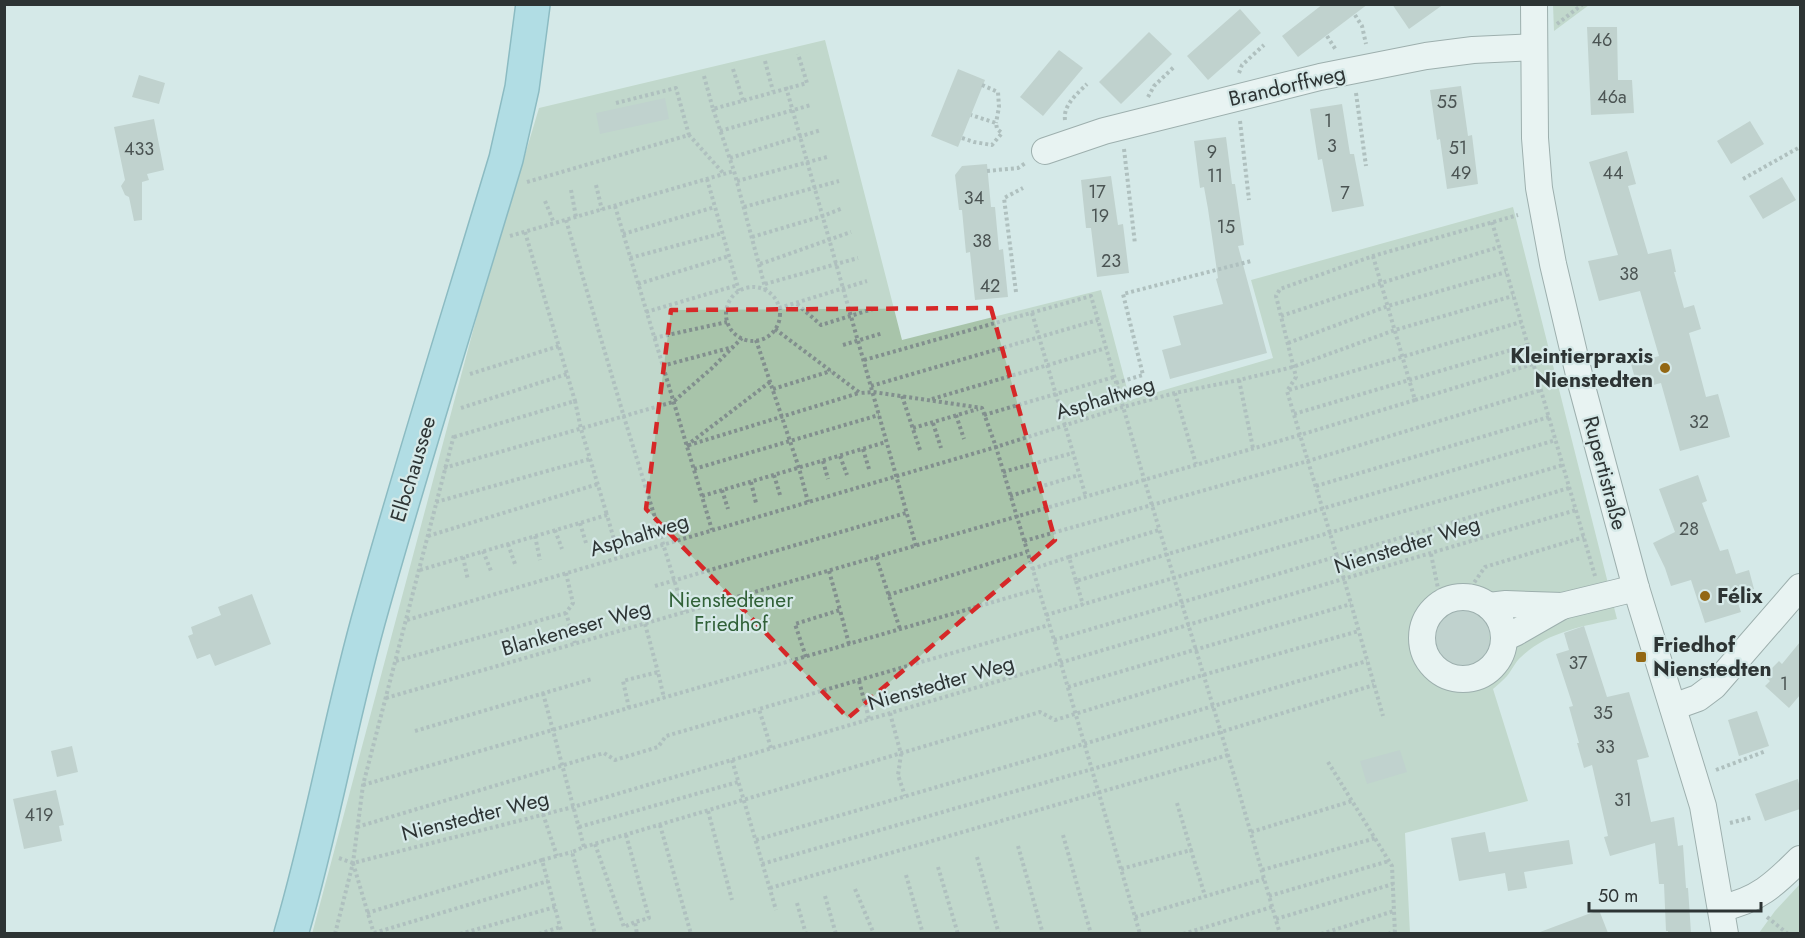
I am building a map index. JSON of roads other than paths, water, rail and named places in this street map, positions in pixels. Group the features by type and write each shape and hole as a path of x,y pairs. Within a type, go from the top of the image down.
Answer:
{"main road":[{"name":"Elbchaussee","path":"291,933 306,885 341,727 371,608 506,159 522,87 532,4"}],"street":[{"name":"Rupertistraße","path":"1534,4 1542,38 1535,138 1539,188 1553,264 1592,425 1636,588 1703,806 1725,933"},
{"name":"Brandorffweg","path":"1046,151 1104,131 1320,77 1426,56 1542,38"},
{"path":"1673,708 1698,698 1714,686 1800,587"},
{"path":"1504,638 1562,606 1636,588"},
{"path":"1473,598 1489,606 1497,616 1504,638 1502,649 1491,669 1470,679 1448,677 1438,671 1429,662 1423,650 1424,623 1431,612 1453,600 1473,598"},
{"path":"1489,606 1506,604 1562,606"},
{"path":"1721,908 1739,905 1755,897 1777,882 1800,859"}],"place":[{"name":"Kleintierpraxis Nienstedten","path":"1665,368"},
{"name":"Félix","path":"1705,596"},
{"name":"Friedhof Nienstedten","path":"1641,657"}],"park label":[{"name":"Nienstedtener Friedhof","path":"731,612"}]}
